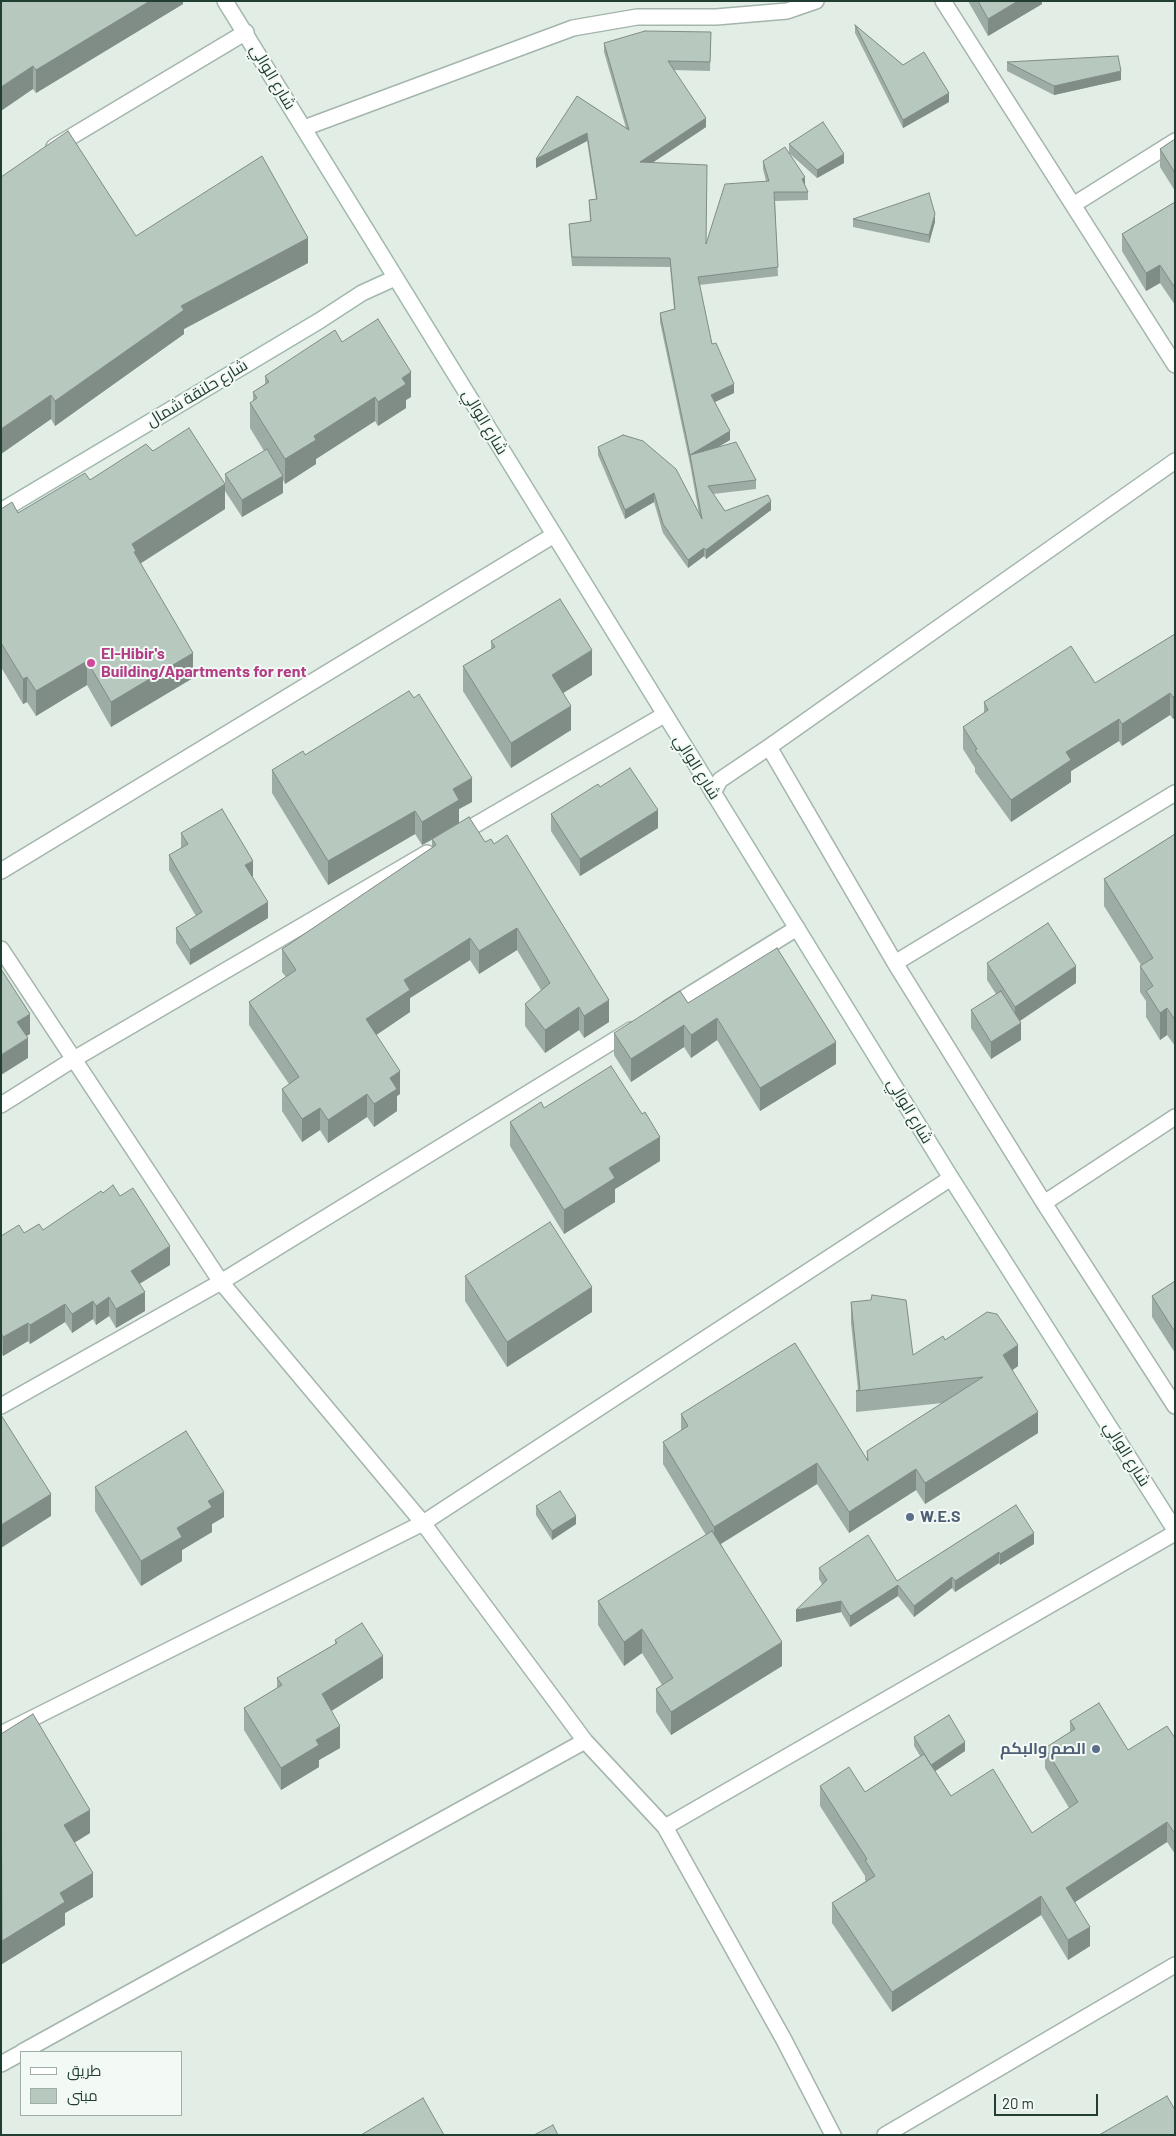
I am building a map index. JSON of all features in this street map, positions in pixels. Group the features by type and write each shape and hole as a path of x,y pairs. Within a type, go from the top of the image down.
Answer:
{"street":[{"name":"شارع الوالي","path":"225,1 246,32 664,715 716,786 797,928 951,1178 1175,1532"},
{"path":"304,128 573,28 637,17 716,17 787,11 816,1"},
{"path":"943,1 1175,365"},
{"path":"43,153 246,32"},
{"path":"1073,204 1175,141"},
{"name":"شارع حلنقة شمال","path":"1,511 319,321 362,293 395,278"},
{"path":"716,786 747,761 1175,461"},
{"path":"1,871 554,535"},
{"path":"1,1105 74,1059 664,715"},
{"path":"769,747 895,963 1044,1203 1175,1406"},
{"path":"895,963 1175,793"},
{"path":"1,1406 221,1282 797,928"},
{"path":"1,949 221,1282 423,1523 585,1741 664,1827 784,2040 833,2135"},
{"path":"1044,1203 1175,1117"},
{"path":"1,1734 423,1523 951,1178"},
{"path":"664,1827 1175,1532"},
{"path":"26,2051 585,1741"},
{"path":"885,2135 1175,1965"},
{"path":"1,2064 20,2054"}],"building":[{"path":"1,1 150,1 36,70 33,66 1,87"},
{"path":"978,1 1018,1 988,19"},
{"path":"855,25 903,65 924,52 949,93 903,120"},
{"path":"645,31 711,32 710,62 668,61 706,118 640,162 707,165 706,244 725,184 769,181 763,161 785,147 805,177 802,179 808,192 774,192 778,267 698,277 712,344 716,343 734,384 711,395 730,431 690,455 660,313 675,309 670,258 572,257 569,224 591,221 589,200 597,199 587,133 536,159 577,96 629,130 604,43"},
{"path":"1118,56 1121,71 1054,86 1007,62"},
{"path":"823,122 844,154 817,170 789,144"},
{"path":"68,131 136,236 262,156 308,238 181,306 184,310 55,401 51,395 1,429 1,177"},
{"path":"1175,139 1175,173 1160,149"},
{"path":"929,193 935,214 929,235 853,219"},
{"path":"1175,202 1175,288 1160,265 1146,273 1122,234"},
{"path":"378,319 411,372 402,378 406,384 378,402 375,397 314,436 316,440 285,459 250,403 257,398 253,392 269,382 265,376 335,330 342,342"},
{"path":"189,428 225,484 132,544 136,551 134,552 193,653 111,702 87,661 36,691 27,677 23,679 1,643 1,509 12,502 18,513 85,473 90,480 146,444 153,451"},
{"path":"623,435 643,441 676,469 702,519 690,455 736,442 756,480 708,486 725,511 768,495 771,501 706,550 704,548 688,560 663,524 654,493 625,510 598,447"},
{"path":"267,449 283,476 242,500 225,474"},
{"path":"560,599 592,650 552,675 571,706 511,743 463,666 495,647 491,641"},
{"path":"1175,634 1175,695 1173,697 1170,693 1122,724 1119,719 1066,752 1071,760 1011,800 975,750 977,749 963,727 988,710 984,702 1071,646 1095,683"},
{"path":"409,691 414,698 419,694 472,778 453,789 459,800 422,822 415,811 328,861 272,770 303,751 305,755"},
{"path":"630,768 658,810 580,859 551,814 598,784 600,787"},
{"path":"222,809 253,861 245,865 268,902 190,950 176,928 202,912 169,855 188,844 181,833"},
{"path":"469,817 485,842 491,839 494,844 507,835 609,1000 584,1016 579,1007 545,1030 525,1004 550,983 517,928 479,951 470,938 404,980 410,990 366,1019 400,1071 390,1078 397,1089 374,1104 367,1094 328,1120 320,1108 302,1119 282,1089 299,1077 249,1002 296,970 282,949 436,845 432,839"},
{"path":"1175,834 1175,1020 1167,1008 1160,1013 1146,991 1153,986 1140,966 1153,958 1104,879"},
{"path":"1048,923 1076,966 1015,1007 987,963"},
{"path":"777,948 836,1042 760,1088 717,1018 691,1035 684,1025 631,1059 614,1033 680,991 688,1003"},
{"path":"1,969 30,1014 17,1022 28,1038 1,1055"},
{"path":"1001,991 1021,1023 991,1042 971,1010"},
{"path":"611,1066 642,1114 645,1112 660,1137 609,1168 615,1178 564,1210 510,1122 541,1102 544,1108"},
{"path":"113,1185 120,1196 133,1188 170,1246 131,1271 145,1292 116,1309 109,1297 96,1306 93,1301 72,1314 65,1304 30,1325 28,1323 3,1337 1,1333 1,1236 19,1225 24,1233 39,1224 43,1230"},
{"path":"550,1222 592,1287 507,1342 465,1276"},
{"path":"1175,1281 1175,1332 1152,1296"},
{"path":"872,1295 906,1300 913,1355 943,1336 945,1340 987,1312 997,1314 1018,1345 1003,1355 1038,1412 925,1483 916,1469 849,1512 817,1463 714,1527 663,1442 688,1426 681,1414 795,1343 868,1461 867,1451 983,1377 856,1391 860,1389 851,1302 871,1300"},
{"path":"1,1415 51,1494 1,1525"},
{"path":"186,1431 224,1492 208,1501 212,1507 177,1528 182,1537 141,1561 95,1487"},
{"path":"560,1491 576,1516 552,1531 536,1506"},
{"path":"1016,1505 1034,1533 1000,1554 999,1552 955,1581 952,1577 914,1606 898,1585 850,1616 841,1601 796,1610 827,1580 819,1568 868,1535 897,1581"},
{"path":"712,1531 782,1642 671,1712 656,1689 673,1678 642,1629 624,1642 598,1601"},
{"path":"362,1623 383,1656 322,1694 340,1726 316,1740 319,1745 281,1768 244,1708 282,1685 277,1678 337,1643 335,1640"},
{"path":"1099,1703 1128,1750 1167,1726 1175,1738 1175,1834 1167,1822 1066,1888 1090,1927 1068,1940 1041,1896 892,1992 832,1903 875,1876 865,1860 867,1859 820,1786 849,1767 865,1792 924,1754 951,1796 993,1769 1032,1833 1078,1802 1045,1748 1075,1729 1070,1721"},
{"path":"33,1714 90,1810 64,1825 93,1873 60,1893 65,1902 2,1941 1,1734"},
{"path":"949,1715 965,1742 931,1765 914,1737"},
{"path":"1167,2096 1175,2110 1175,2135 1099,2135"},
{"path":"423,2098 444,2135 361,2135"},
{"path":"553,2125 558,2135 534,2135"}],"place":[{"name":"El-Hibir's Building/Apartments for rent","path":"91,663"},
{"name":"W.E.S","path":"910,1517"},
{"name":"الصم والبكم","path":"1096,1749"}]}
